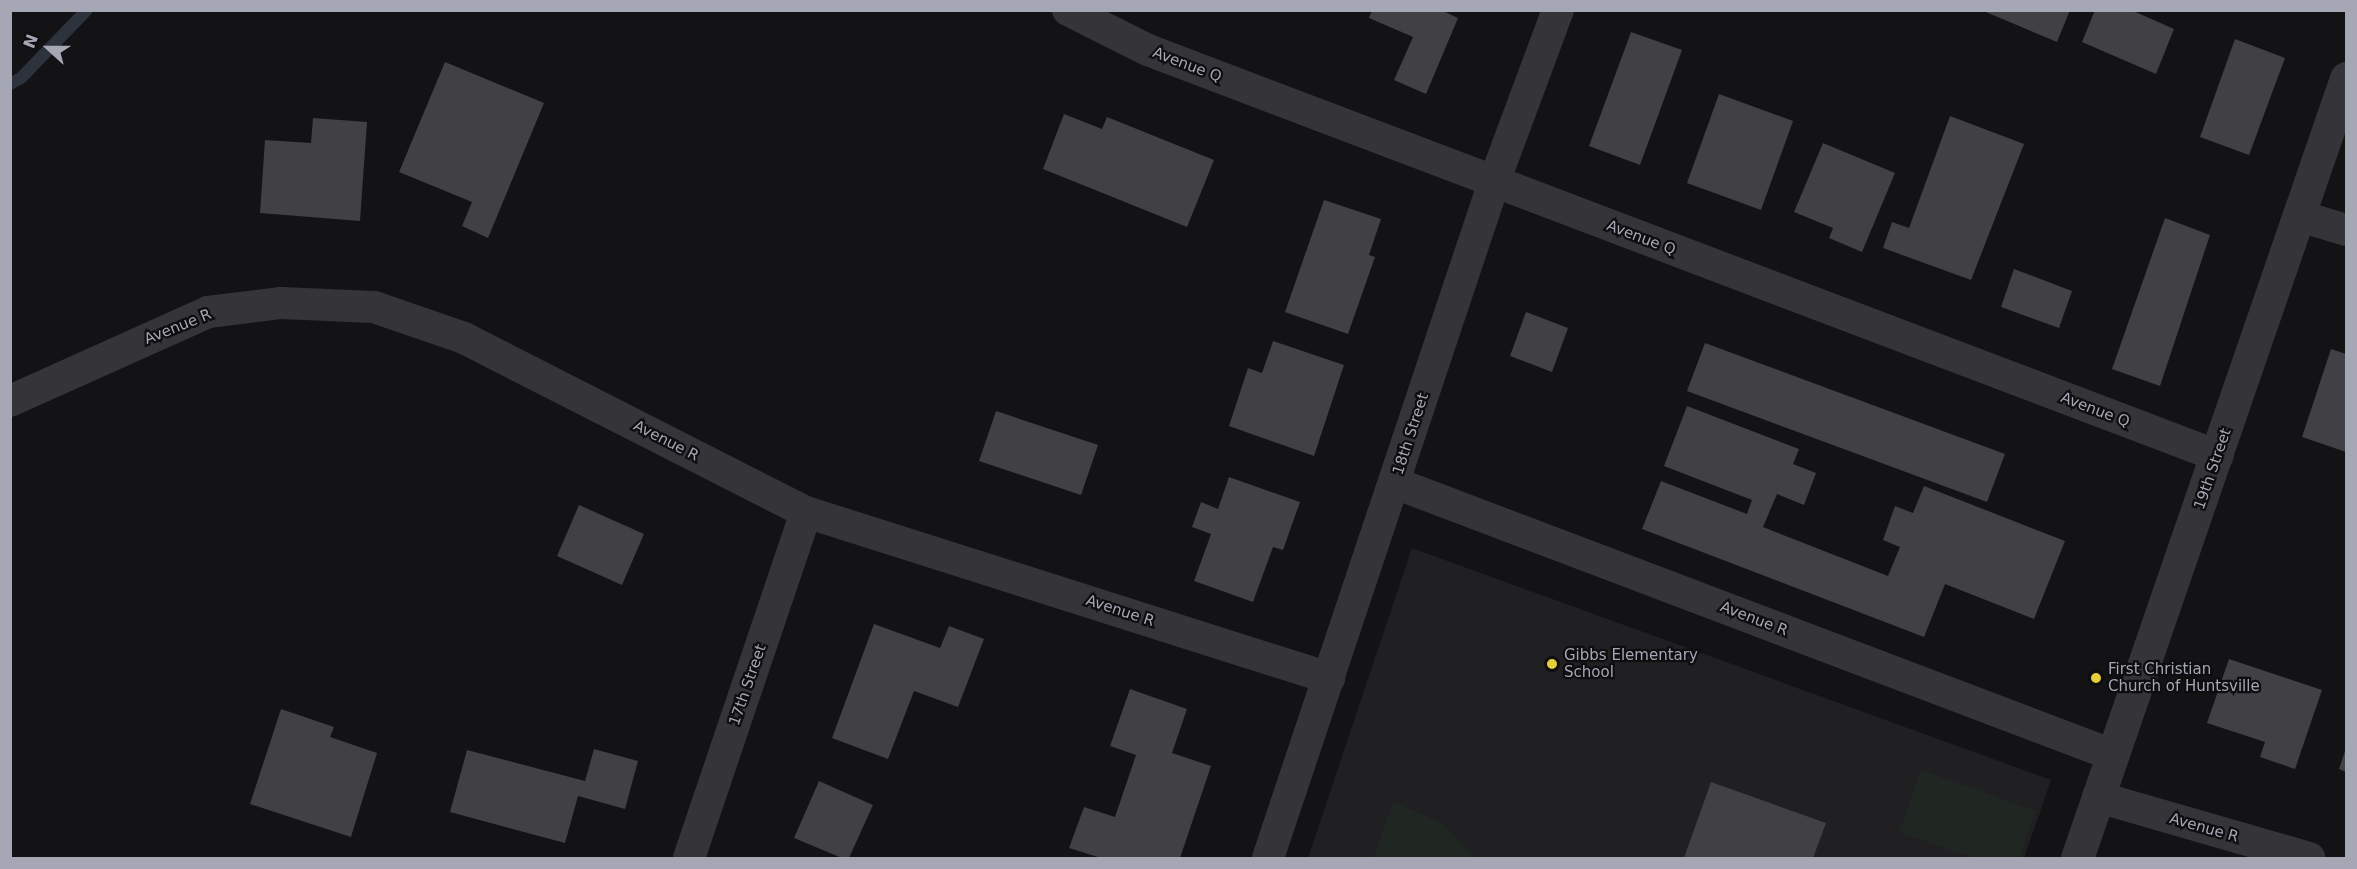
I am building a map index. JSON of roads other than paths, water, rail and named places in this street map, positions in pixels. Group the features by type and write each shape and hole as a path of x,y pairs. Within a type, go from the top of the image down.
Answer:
{"street":[{"name":"Avenue Q","path":"1068,10 1148,50 2218,456"},
{"name":"18th Street","path":"1268,858 1494,182 1558,10"},
{"name":"19th Street","path":"2078,858 2346,78"},
{"path":"2300,216 2346,230"},
{"name":"Avenue R","path":"10,401 208,312 281,303 374,307 464,338 806,512 1329,678"},
{"name":"Avenue R","path":"1395,483 2113,754"},
{"name":"17th Street","path":"689,858 806,512"},
{"name":"Avenue R","path":"2098,797 2309,858"}],"waterway":[{"path":"10,84 21,78 87,10"}],"place":[{"name":"Gibbs Elementary School","path":"1552,664"},
{"name":"First Christian Church of Huntsville","path":"2096,678"}]}
